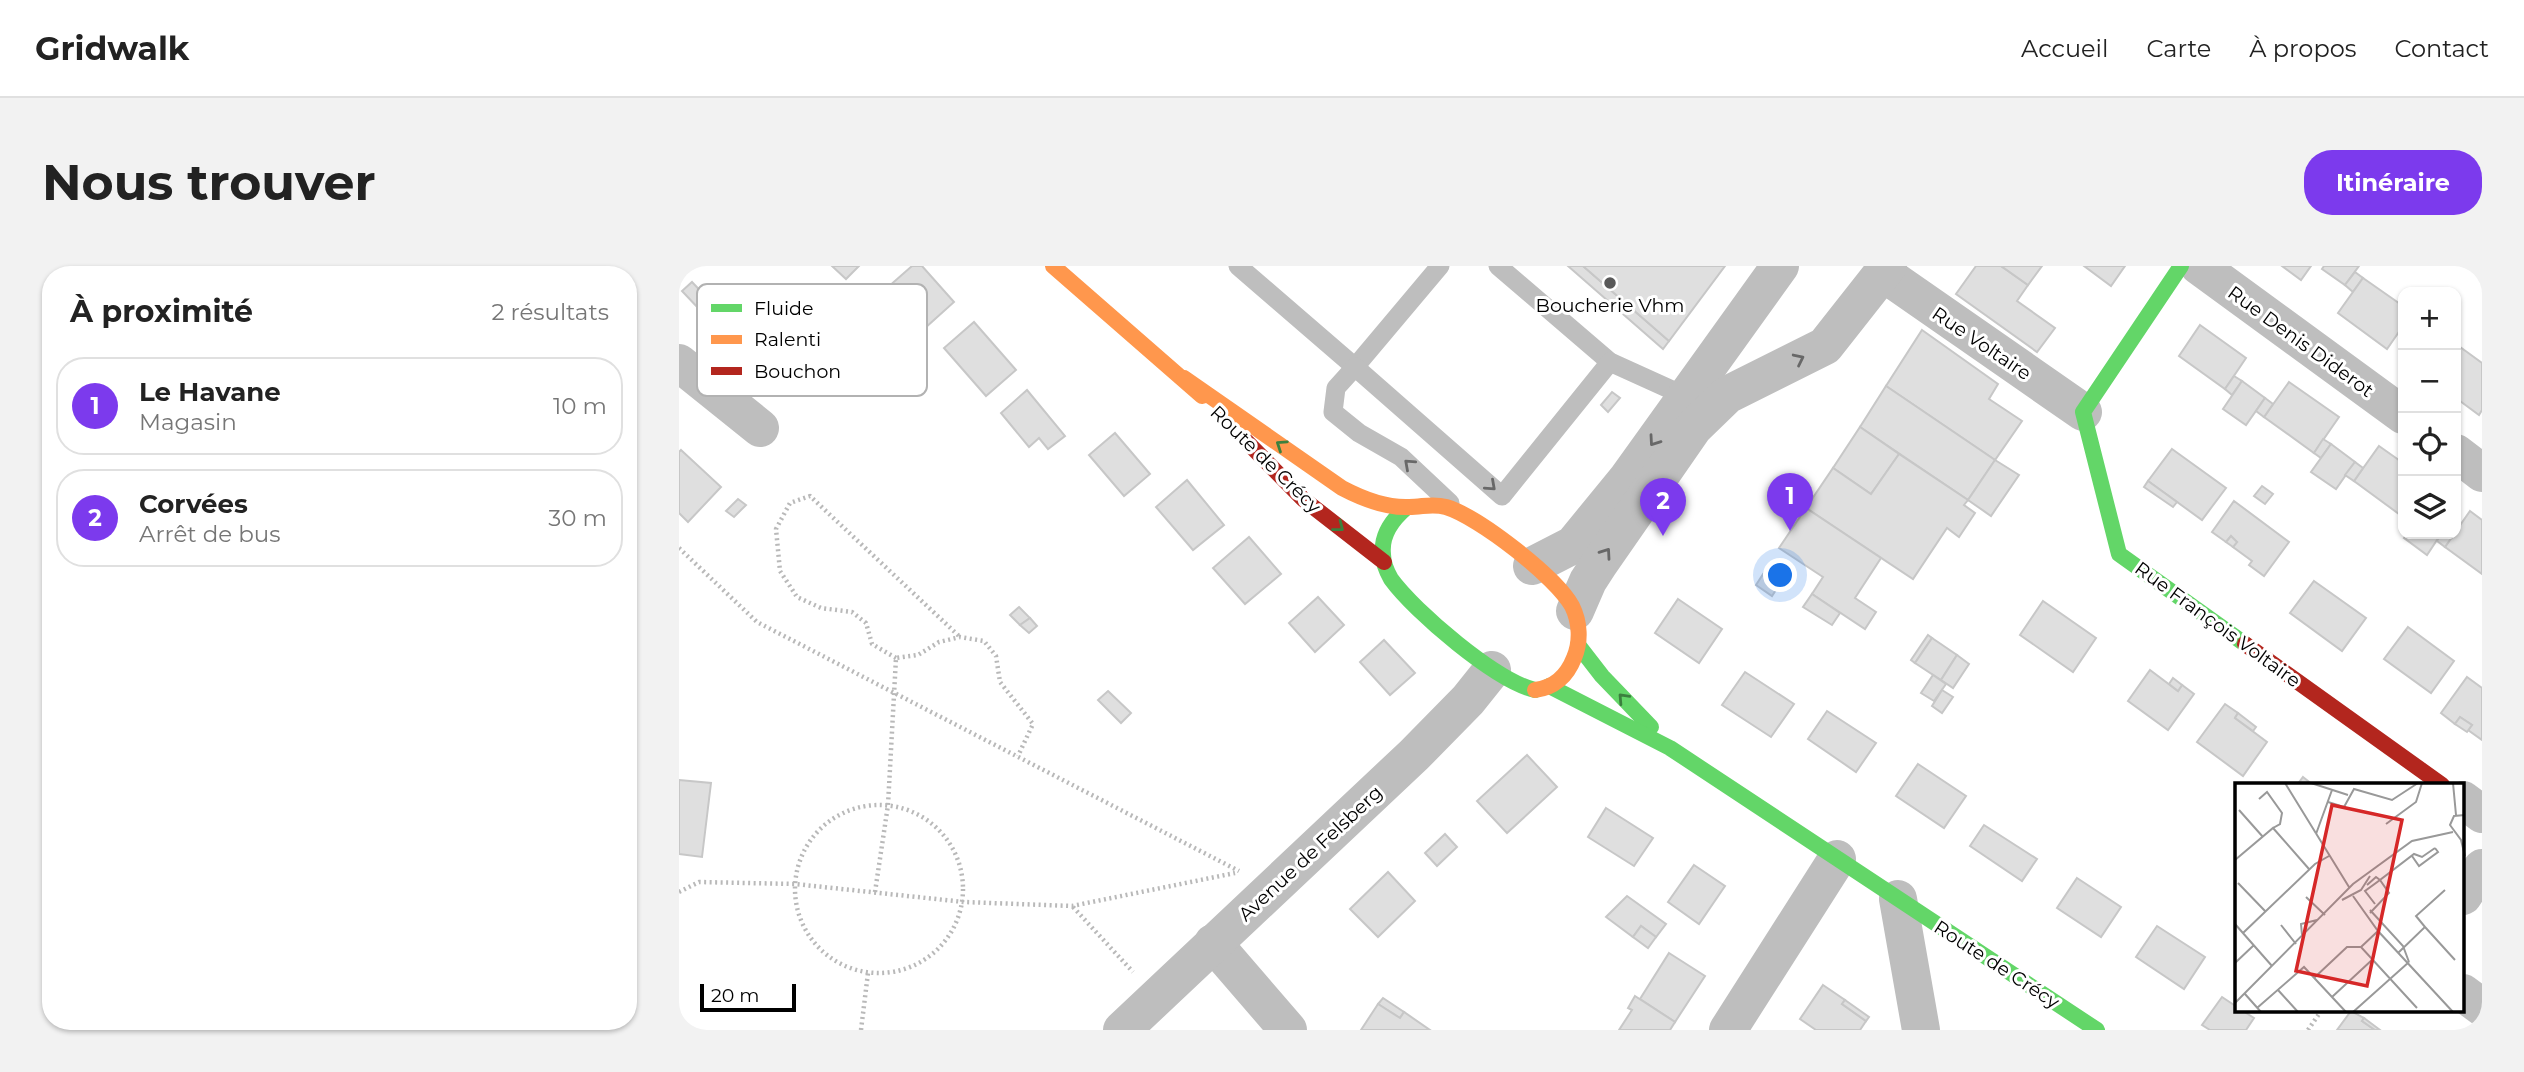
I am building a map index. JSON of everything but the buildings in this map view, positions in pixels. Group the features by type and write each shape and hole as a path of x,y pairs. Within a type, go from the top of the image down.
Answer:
{"main road":[{"name":"Route de Crécy","path":"1053,266 1184,378 1303,499 1384,562 1392,580 1447,634 1492,670 1511,683 1534,690 1549,686 1670,748 2097,1030"},
{"path":"2083,412 2181,266"},
{"name":"Route de Crécy","path":"1184,378 1352,494 1406,508 1431,504 1459,511 1532,566 1566,594 1577,628 1602,676 1670,748"},
{"name":"Rue François Voltaire","path":"2083,412 2119,554 2439,783"},
{"path":"1384,562 1382,541 1392,520 1406,508"},
{"path":"1549,686 1566,675 1574,663 1577,628"}],"street":[{"path":"1532,566 1573,545 1627,480 1780,266"},
{"name":"Rue Denis Diderot","path":"2199,266 2400,413"},
{"path":"1577,628 1588,581 1686,437 1742,387 1825,346 1885,270"},
{"name":"Rue Voltaire","path":"1885,270 2083,412"},
{"path":"1725,340 1742,387"},
{"path":"679,363 697,377"},
{"path":"721,396 761,428"},
{"path":"2461,457 2482,473"},
{"name":"Avenue de Felsberg","path":"1122,1030 1414,755 1492,670"},
{"path":"2465,801 2482,814"},
{"path":"1728,1030 1837,859"},
{"path":"2465,893 2482,868"},
{"name":"Route de Crécy","path":"1898,899 1921,1030"},
{"path":"1213,943 1288,1030"},
{"path":"2465,994 2482,1007"}],"lane":[{"path":"1238,266 1502,496 1610,362"},
{"path":"1440,266 1336,388 1333,412 1359,433 1401,457 1459,511"},
{"path":"1498,266 1610,362 1685,396 1742,387"}],"path":[{"path":"960,637 810,496 790,503 776,529 781,571 797,597 821,608 852,612 866,623 872,644 897,658 918,654 939,642 960,637 984,641 996,656 1000,682 1033,724 1017,756"},
{"path":"679,548 757,622 1241,872 1072,906 964,902 795,884 699,882 679,892"},
{"path":"875,892 888,804 897,658"},
{"path":"888,804 915,812 937,827 946,838 954,849 963,874 964,902 955,927 940,948 919,965 894,973 868,973 843,967 822,952 807,933 797,909 795,884 800,857 815,834 836,816 861,806 888,804"},
{"path":"1072,906 1135,974"},
{"path":"861,1030 868,973"},
{"path":"2308,1030 2320,1012"}],"traffic: fast":[{"path":"2181,266 2083,412 2119,554 2245,644"},
{"path":"1406,508 1392,523 1384,540 1384,560 1391,579 1418,609 1457,644 1499,673 1535,690"},
{"path":"1578,645 1602,676 1651,727"},
{"path":"1549,686 1670,748 2097,1030"}],"traffic: slow":[{"path":"1053,266 1202,396"},
{"path":"1184,378 1342,488 1366,499 1392,506 1446,507 1496,535 1534,565 1572,606 1579,632 1576,652 1568,670 1554,684 1535,690"}],"traffic: jam":[{"path":"1246,441 1303,499 1384,562"},
{"path":"2245,644 2439,783"}],"place":[{"name":"Boucherie Vhm","path":"1610,283"},
{"name":"Le Havane","path":"1790,531"},
{"name":"Corvées","path":"1663,536"}]}
